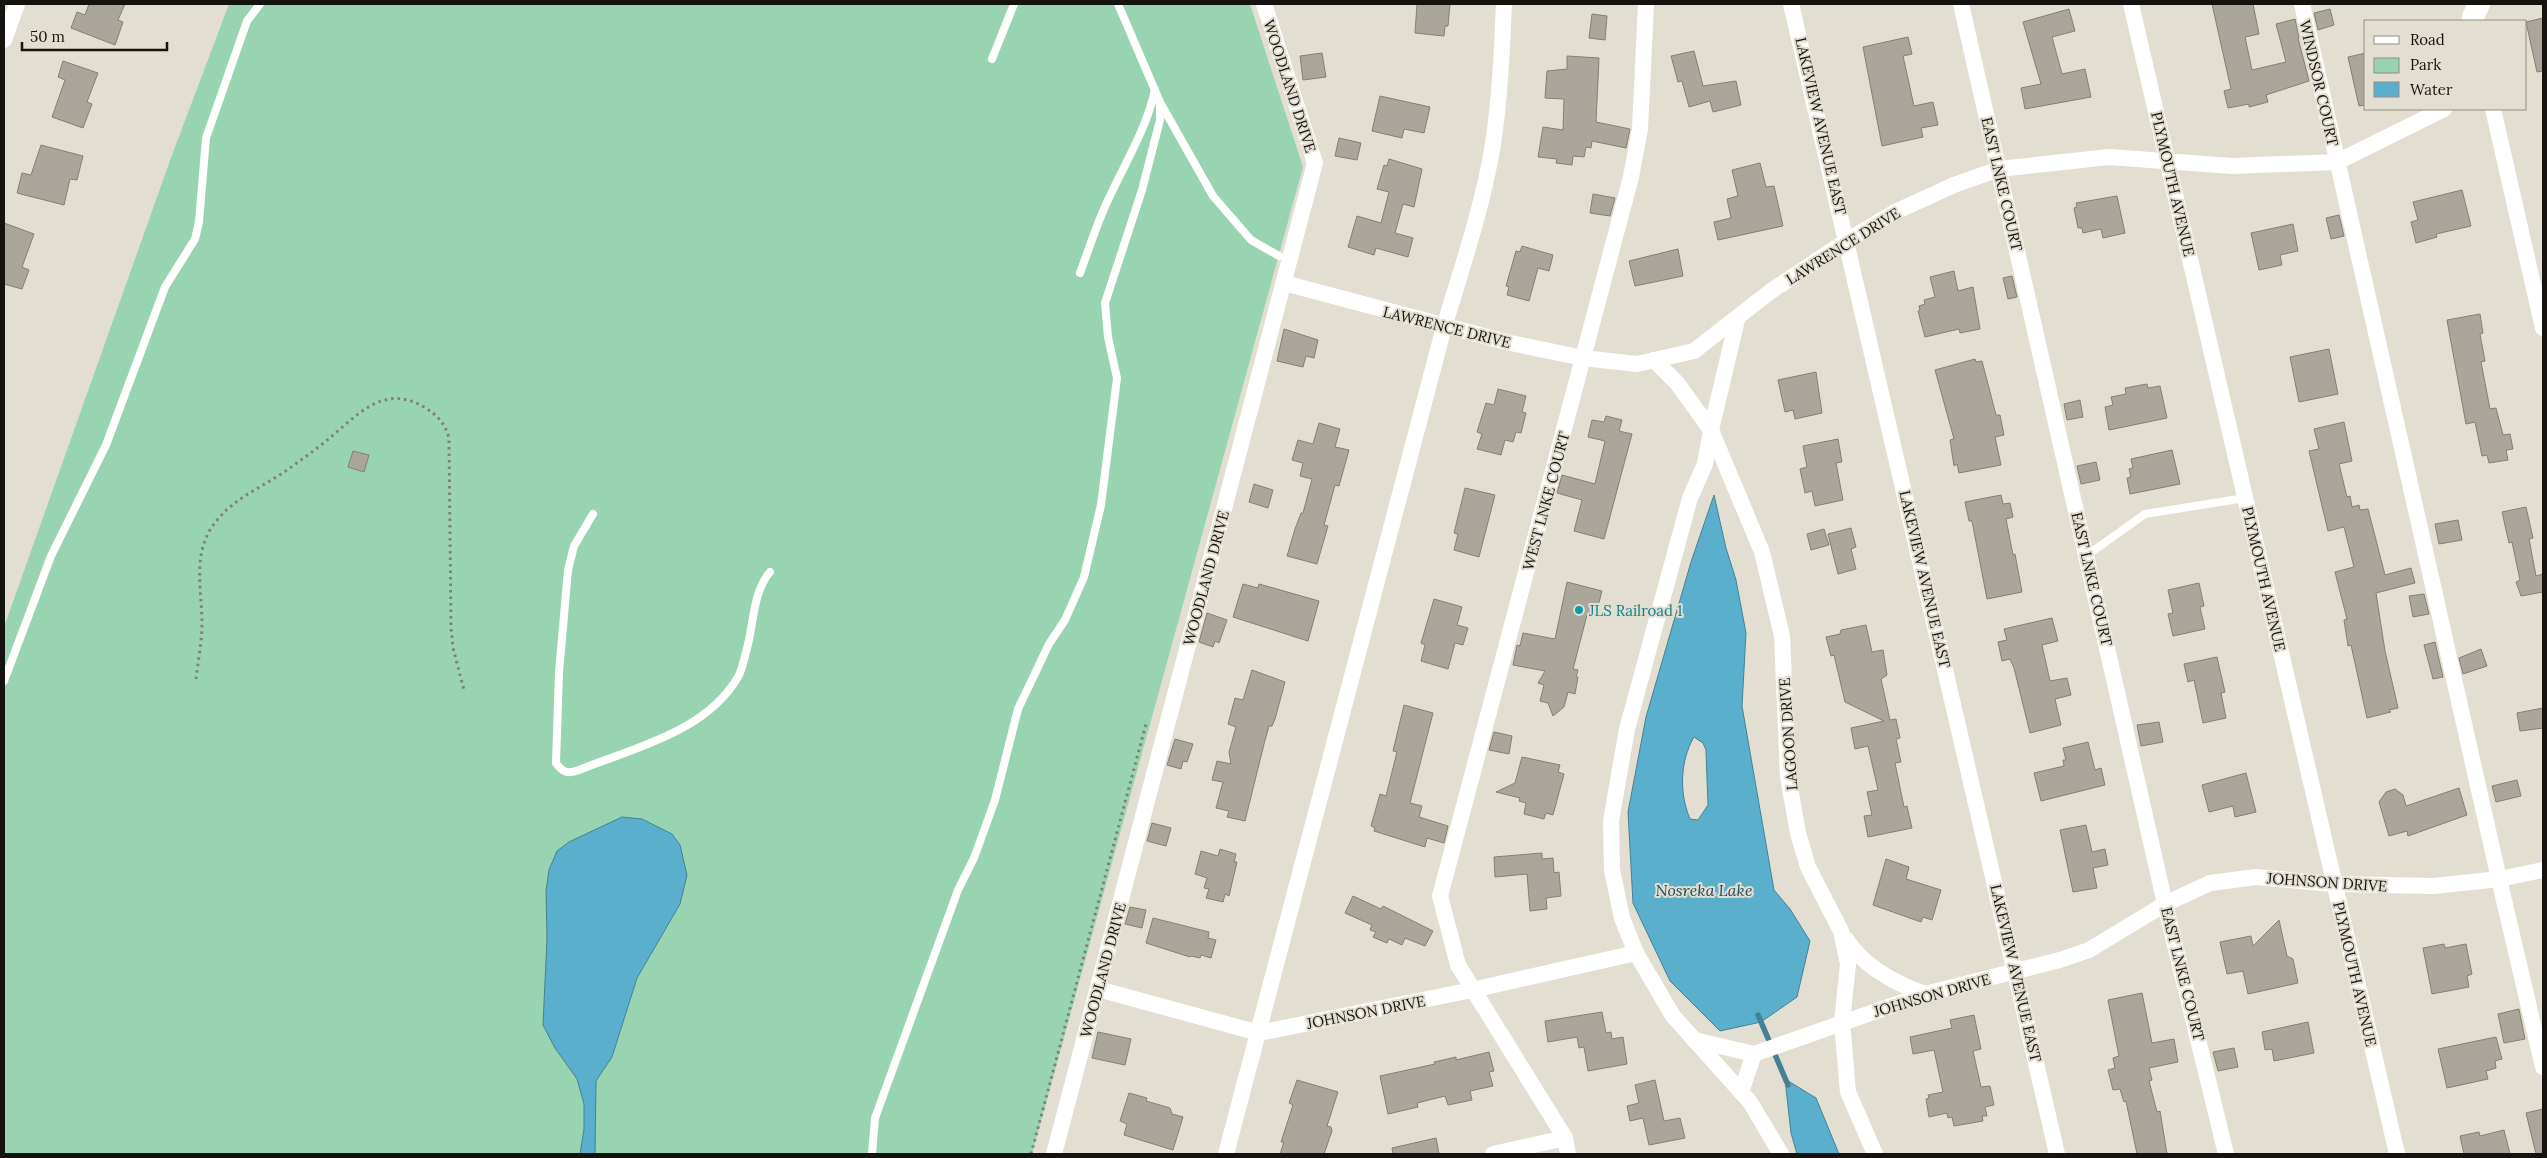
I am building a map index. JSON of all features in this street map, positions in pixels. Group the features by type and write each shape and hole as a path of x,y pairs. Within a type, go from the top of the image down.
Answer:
{"street":[{"path":"4,40 17,4"},
{"name":"WOODLAND DRIVE","path":"1054,1154 1315,162 1264,4"},
{"path":"1226,1154 1444,327 1479,208 1493,144 1502,56 1504,4"},
{"name":"WEST LNKE COURT","path":"1565,1138 1458,965 1440,896 1631,177 1640,128 1646,4"},
{"name":"LAKEVIEW AVENUE EAST","path":"1791,4 1848,240 1910,520 2057,1154"},
{"name":"EAST LNKE COURT","path":"1961,4 2165,904 2226,1154"},
{"name":"PLYMOUTH AVENUE","path":"2130,4 2168,160 2397,1154"},
{"name":"WINDSOR COURT","path":"2302,4 2498,879 2543,1068"},
{"name":"LAWRENCE DRIVE","path":"1284,282 1444,327 1584,358 1637,364 1694,351 1737,320 1770,292 1848,240 1895,212 1954,185 1999,169 2109,157 2232,166 2337,162 2442,110"},
{"path":"2493,110 2543,328"},
{"path":"1737,320 1711,430 1705,464 1690,498 1627,728 1610,821 1612,870 1622,918 1636,953 1673,1016 1741,1092 1765,1125 1781,1154"},
{"name":"LAGOON DRIVE","path":"1654,360 1677,383 1711,430 1762,552 1782,636 1788,777 1798,833 1813,881 1840,931 1848,964 1842,1022 1848,1092 1874,1154"},
{"name":"JOHNSON DRIVE","path":"1754,1054 1925,994 2089,950 2165,904 2210,883 2256,877 2334,884 2434,886 2498,879 2543,870"},
{"path":"1840,931 1856,954 1866,963 1899,983 1925,994"},
{"name":"JOHNSON DRIVE","path":"1098,989 1259,1033 1472,990 1636,953"},
{"path":"1694,1040 1754,1054 1741,1092"},
{"path":"1493,1154 1565,1138 1568,1154"}],"lane":[{"path":"4,681 51,556 106,445 165,287 195,239 199,222 206,138 247,21 260,4"},
{"path":"992,59 1014,4"},
{"path":"1118,4 1160,102 1213,196 1251,240 1278,256"},
{"path":"1080,272 1107,201 1133,152 1150,113 1155,90"},
{"path":"872,1154 876,1118 958,890 980,841 995,800 1018,708 1049,644 1065,620 1084,577 1101,505 1117,378 1108,337 1105,303 1144,181 1160,120 1160,102"},
{"path":"2086,556 2145,514 2245,498"},
{"path":"593,514 574,546 568,570 559,672 556,745 556,764 561,771 570,773 579,770 671,734 705,714 724,696 739,676 753,628 759,586 770,572"}],"path":[{"path":"196,679 202,623 201,559 210,531 220,517 234,502 281,474 326,442 365,408 380,401 403,399 414,401 434,413 442,421 448,438 451,628 453,648 464,690"},
{"path":"1031,1154 1146,724"}],"green space":[{"path":"229,4 1250,4 1303,167 1032,1154 4,1154 4,627 172,155"}],"water":[{"name":"Nosreka Lake","path":"1714,495 1726,548 1736,580 1746,633 1742,706 1774,890 1790,909 1810,941 1797,997 1761,1022 1720,1031 1670,981 1633,903 1628,812 1646,717 1691,562","holes":["1694,737 1703,743 1706,750 1708,805 1698,820 1690,819 1686,809 1683,777 1686,756"]},
{"path":"622,817 642,819 672,834 680,845 687,875 680,904 637,978 612,1057 596,1081 595,1154 580,1154 584,1129 584,1104 577,1079 555,1048 543,1025 547,939 546,891 549,870 557,851 569,842"},
{"path":"1785,1079 1816,1098 1839,1154 1797,1154 1791,1133"}],"building":[{"path":"89,4 125,4 118,20 123,22 115,45 71,28 77,12 85,15"},
{"path":"1417,4 1450,4 1448,26 1445,26 1444,36 1415,33"},
{"path":"2212,4 2253,4 2259,34 2245,37 2252,70 2286,62 2276,24 2295,19 2309,81 2266,95 2268,102 2249,107 2249,104 2228,108 2224,91 2231,89"},
{"path":"2069,9 2075,31 2052,37 2062,74 2085,69 2091,97 2025,109 2021,88 2041,84 2023,22"},
{"path":"2330,9 2334,25 2318,30 2314,13"},
{"path":"1592,14 1607,16 1605,40 1589,38"},
{"path":"2543,18 2543,71 2537,72 2527,22"},
{"path":"1908,37 1912,54 1903,56 1914,106 1933,102 1938,125 1921,128 1923,137 1882,146 1863,47"},
{"path":"1694,51 1703,86 1736,81 1741,105 1713,112 1710,101 1689,107 1682,81 1678,82 1671,56"},
{"path":"1322,53 1326,77 1303,80 1300,56"},
{"path":"2364,53 2364,105 2359,106 2348,57"},
{"path":"1567,56 1599,58 1596,122 1630,129 1626,148 1592,141 1591,148 1586,147 1584,157 1573,156 1572,165 1556,163 1557,159 1538,157 1543,127 1563,130 1564,99 1545,98 1547,71 1567,69"},
{"path":"63,61 98,73 87,102 92,104 83,128 52,117 65,80 58,77"},
{"path":"1380,96 1430,107 1424,133 1404,129 1402,138 1372,131"},
{"path":"1339,138 1361,143 1357,160 1335,156"},
{"path":"41,145 83,156 77,180 70,179 64,205 17,193 22,173 31,175"},
{"path":"1389,159 1422,169 1414,207 1403,204 1395,233 1413,238 1408,257 1376,248 1374,255 1348,247 1357,216 1381,223 1389,192 1377,189 1384,165 1387,166"},
{"path":"1760,163 1766,187 1774,186 1783,226 1718,240 1714,222 1731,218 1727,199 1738,196 1732,170"},
{"path":"2462,190 2471,226 2436,234 2437,237 2416,243 2411,222 2418,220 2413,202"},
{"path":"1593,194 1615,198 1610,216 1590,213"},
{"path":"2117,196 2125,233 2103,238 2101,229 2083,233 2082,228 2078,228 2074,208 2077,207 2076,203"},
{"path":"2339,215 2344,236 2331,239 2326,218"},
{"path":"4,223 34,234 22,267 29,270 22,289 4,284"},
{"path":"2293,224 2298,251 2280,255 2282,265 2259,270 2251,233"},
{"path":"1522,246 1553,255 1549,271 1538,268 1529,301 1507,295 1509,287 1506,286 1516,251 1520,252"},
{"path":"1678,249 1683,276 1635,286 1629,261"},
{"path":"1954,271 1958,291 1973,287 1980,329 1960,333 1959,329 1925,337 1918,311 1920,310 1919,306 1925,304 1924,300 1935,297 1930,277"},
{"path":"2012,276 2017,297 2008,299 2003,278"},
{"path":"2480,314 2483,333 2480,334 2485,361 2481,362 2490,409 2496,408 2503,435 2510,434 2513,449 2506,450 2508,460 2489,463 2487,455 2482,456 2475,422 2466,424 2447,320"},
{"path":"1284,329 1318,340 1314,358 1306,356 1303,367 1277,361"},
{"path":"2329,349 2338,394 2299,402 2290,357"},
{"path":"1975,359 1976,362 1982,361 1996,415 2000,415 2004,435 1995,437 2001,465 1959,473 1957,464 1954,466 1950,440 1954,439 1935,370"},
{"path":"1816,372 1822,413 1795,419 1793,410 1785,412 1778,380"},
{"path":"2147,384 2148,388 2160,386 2167,418 2109,430 2105,407 2113,405 2111,397 2126,394 2125,388"},
{"path":"1498,389 1526,396 1522,412 1526,413 1521,433 1516,432 1513,442 1505,440 1501,455 1477,449 1482,434 1477,432 1486,403 1494,405"},
{"path":"2080,400 2083,417 2067,420 2064,404"},
{"path":"1606,416 1622,420 1619,431 1632,434 1604,539 1574,531 1582,500 1557,493 1562,475 1595,484 1605,441 1588,437 1592,420 1604,422"},
{"path":"2344,422 2352,461 2339,464 2347,497 2350,496 2352,507 2359,505 2360,510 2368,509 2385,575 2411,568 2415,583 2376,593 2385,651 2398,708 2389,710 2391,712 2367,718 2351,645 2348,646 2344,620 2347,619 2335,572 2354,567 2344,527 2328,531 2309,451 2319,449 2314,429"},
{"path":"1319,423 1340,429 1335,447 1349,450 1339,486 1335,485 1324,525 1328,526 1317,564 1287,556 1295,529 1301,513 1303,513 1312,479 1300,476 1303,463 1292,460 1298,440 1313,444"},
{"path":"1838,439 1842,462 1836,463 1843,500 1815,506 1812,491 1805,493 1800,469 1807,467 1803,446"},
{"path":"2172,450 2180,484 2130,494 2127,478 2131,477 2129,469 2133,468 2131,459"},
{"path":"353,451 369,455 364,472 348,467"},
{"path":"2096,462 2100,480 2081,484 2077,466"},
{"path":"1254,484 1273,490 1268,508 1249,502"},
{"path":"1465,488 1495,495 1479,557 1454,550 1458,534 1454,533"},
{"path":"2001,495 2003,504 2010,503 2013,517 2006,519 2022,592 1987,599 1972,521 1969,521 1965,502"},
{"path":"2526,507 2533,538 2529,539 2536,576 2543,574 2543,592 2521,596 2516,582 2520,580 2512,542 2509,543 2502,512"},
{"path":"2458,520 2462,540 2439,544 2435,524"},
{"path":"1851,528 1856,547 1851,549 1856,569 1838,574 1828,534"},
{"path":"1824,529 1829,545 1811,550 1807,534"},
{"path":"1567,582 1602,591 1595,617 1587,615 1573,669 1578,670 1575,694 1568,692 1564,707 1553,716 1548,703 1540,701 1544,685 1538,683 1545,671 1513,665 1517,645 1520,646 1523,633 1555,639"},
{"path":"2199,583 2204,606 2200,607 2205,629 2173,636 2168,614 2173,613 2168,590"},
{"path":"1243,584 1258,588 1259,584 1319,601 1308,641 1233,617"},
{"path":"2424,594 2429,614 2413,617 2409,596"},
{"path":"1434,599 1462,607 1457,625 1468,628 1463,645 1455,643 1448,669 1421,661 1425,645 1421,643"},
{"path":"1207,613 1227,620 1219,643 1215,641 1213,647 1199,642"},
{"path":"2052,618 2058,641 2042,645 2050,681 2067,678 2071,695 2055,699 2061,725 2030,733 2014,668 2010,659 2002,661 1998,642 2007,640 2004,629"},
{"path":"1866,625 1872,652 1883,650 1887,675 1881,679 1890,720 1896,719 1900,738 1896,739 1901,762 1895,763 1904,807 1907,806 1912,828 1868,837 1864,816 1872,815 1867,792 1878,790 1868,746 1855,749 1851,728 1884,721 1845,702 1834,655 1831,656 1826,637 1840,634 1841,630"},
{"path":"2435,642 2443,677 2433,679 2424,645"},
{"path":"2481,649 2487,666 2463,674 2459,658"},
{"path":"2217,657 2225,692 2221,693 2226,718 2203,723 2194,680 2188,682 2184,664"},
{"path":"1252,670 1285,682 1275,719 1272,726 1269,726 1245,821 1227,817 1229,811 1216,808 1223,782 1212,780 1217,761 1231,764 1229,752 1236,727 1228,724 1235,698 1243,700"},
{"path":"1404,705 1433,713 1410,803 1422,806 1419,817 1448,826 1444,843 1427,838 1425,847 1374,831 1375,828 1371,826 1380,794 1386,796 1397,752 1393,751"},
{"path":"2543,708 2543,728 2520,731 2517,713"},
{"path":"2159,722 2163,742 2141,746 2137,725"},
{"path":"1494,732 1512,736 1509,754 1489,750"},
{"path":"1175,739 1193,744 1187,762 1183,761 1181,769 1167,765"},
{"path":"2088,742 2095,770 2101,768 2105,785 2041,801 2034,773 2064,766 2063,760 2066,760 2063,748"},
{"path":"1522,757 1560,765 1558,772 1564,774 1553,815 1546,813 1544,819 1524,814 1526,803 1519,801 1520,798 1496,792 1515,783"},
{"path":"2246,773 2256,812 2235,817 2233,806 2209,812 2202,785"},
{"path":"2517,780 2521,796 2496,802 2492,786"},
{"path":"2459,788 2467,815 2408,836 2407,831 2389,836 2379,802 2386,792 2395,789 2403,795 2406,806"},
{"path":"1152,823 1171,828 1166,846 1147,841"},
{"path":"2086,825 2092,852 2105,849 2108,865 2093,868 2097,888 2073,892 2060,830"},
{"path":"1220,849 1236,854 1234,862 1237,862 1229,896 1225,894 1223,902 1206,898 1209,889 1204,888 1207,878 1195,874 1201,851 1218,856"},
{"path":"1542,853 1542,859 1553,858 1554,873 1559,872 1561,896 1546,898 1547,909 1530,911 1527,874 1495,877 1494,857"},
{"path":"1886,859 1909,867 1906,879 1941,890 1932,920 1923,917 1921,922 1873,905"},
{"path":"1353,896 1381,909 1383,906 1433,931 1425,946 1405,938 1402,945 1389,939 1387,943 1373,937 1376,932 1370,930 1372,925 1345,913"},
{"path":"1130,907 1146,910 1142,928 1125,924"},
{"path":"1153,918 1209,932 1208,938 1216,940 1211,958 1201,955 1200,958 1190,957 1146,943"},
{"path":"2279,920 2287,956 2293,959 2298,983 2248,994 2243,971 2227,974 2220,942 2251,936 2253,946"},
{"path":"2444,944 2445,948 2466,944 2472,974 2467,976 2469,987 2432,994 2423,948"},
{"path":"2142,993 2152,1043 2174,1039 2178,1062 2149,1068 2152,1080 2149,1081 2157,1112 2160,1111 2167,1154 2137,1154 2126,1101 2124,1102 2120,1089 2113,1090 2108,1070 2115,1068 2113,1058 2119,1056 2108,1000"},
{"path":"2519,1009 2525,1039 2504,1043 2498,1014"},
{"path":"1602,1012 1606,1033 1611,1032 1612,1039 1623,1037 1627,1064 1588,1071 1584,1047 1579,1048 1577,1037 1548,1042 1545,1021"},
{"path":"1974,1015 1981,1049 1973,1051 1981,1087 1990,1086 1994,1105 1985,1107 1987,1116 1982,1116 1983,1121 1954,1126 1952,1117 1948,1118 1947,1113 1929,1117 1926,1099 1929,1098 1928,1095 1943,1092 1934,1050 1913,1054 1910,1037 1952,1028 1950,1020"},
{"path":"2308,1022 2314,1053 2274,1061 2272,1049 2265,1050 2262,1032"},
{"path":"1098,1032 1131,1039 1125,1065 1092,1058"},
{"path":"2496,1037 2502,1059 2495,1061 2496,1068 2486,1071 2488,1079 2447,1088 2438,1049"},
{"path":"2234,1048 2238,1067 2218,1071 2213,1052"},
{"path":"1489,1052 1494,1071 1489,1072 1493,1086 1470,1091 1472,1100 1448,1105 1445,1096 1417,1103 1418,1107 1388,1114 1380,1076 1435,1064 1434,1062 1456,1057 1456,1060"},
{"path":"1297,1080 1338,1092 1327,1126 1331,1127 1332,1131 1324,1154 1280,1154 1284,1142 1281,1142 1293,1105 1289,1103"},
{"path":"1655,1080 1664,1121 1680,1118 1685,1138 1649,1145 1643,1118 1630,1121 1627,1106 1639,1103 1635,1085"},
{"path":"1129,1093 1147,1098 1146,1101 1170,1108 1172,1114 1183,1117 1173,1150 1124,1135 1127,1124 1120,1121"},
{"path":"2543,1109 2543,1154 2536,1154 2526,1113"},
{"path":"2504,1130 2510,1154 2464,1154 2460,1136 2479,1132 2480,1136"},
{"path":"1436,1138 1439,1154 1393,1154 1392,1148"}],"waterway":[{"path":"1758,1015 1788,1085"}],"place":[{"name":"JLS Railroad 1","path":"1579,610"}]}
